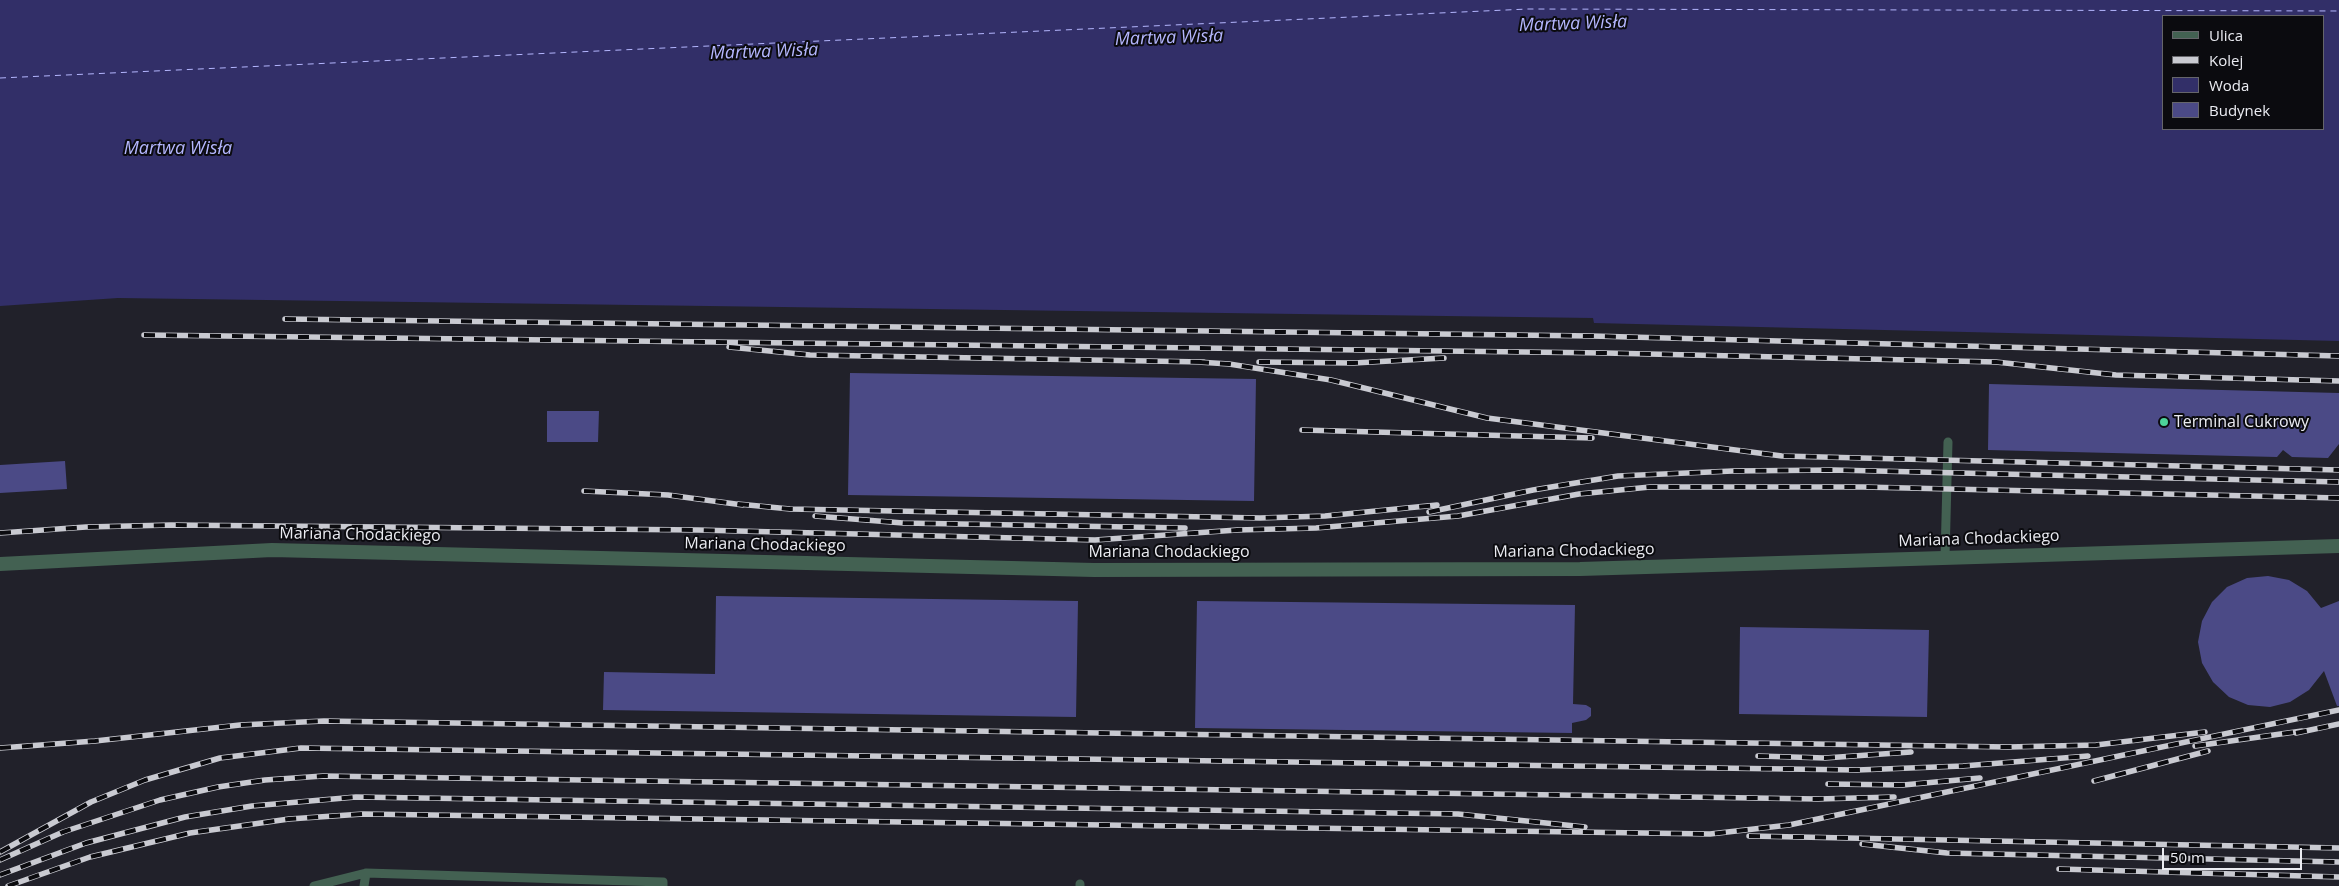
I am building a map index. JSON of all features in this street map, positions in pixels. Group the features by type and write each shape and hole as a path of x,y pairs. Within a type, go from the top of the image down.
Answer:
{"street":[{"name":"Mariana Chodackiego","path":"0,564 272,550 1094,570 1580,570 2339,546"}],"lane":[{"path":"1945,558 1948,442"},
{"path":"364,886 366,873"},
{"path":"314,886 366,873 663,882 662,886"}],"water":[{"name":"Martwa Wisła","path":"0,0 2339,0 2339,341 1594,323 1593,318 118,298 0,306"}],"building":[{"path":"850,373 1256,379 1254,501 848,495"},
{"name":"Terminal Cukrowy","path":"1989,384 2339,393 2339,444 2328,458 2292,457 2283,450 2277,457 1988,450"},
{"path":"547,411 599,411 598,442 547,442"},
{"path":"65,461 67,489 0,493 0,465"},
{"path":"2268,576 2289,580 2307,591 2321,608 2339,601 2339,706 2337,706 2324,671 2309,690 2290,702 2270,707 2248,705 2229,697 2213,682 2202,663 2198,642 2202,621 2212,602 2227,587 2247,578"},
{"path":"716,596 1078,601 1076,717 603,710 604,672 715,674"},
{"path":"1197,601 1575,605 1573,704 1586,705 1591,708 1591,716 1586,720 1572,723 1572,733 1195,728"},
{"path":"1740,627 1929,630 1927,717 1739,714"}],"ferry route":[{"path":"0,78 1528,9 2339,11"}],"railway":[{"path":"285,319 1592,336 2339,356"},
{"path":"144,335 1605,353 1996,362 2116,375 2339,381"},
{"path":"729,347 810,355 1204,362"},
{"path":"1259,362 1354,363 1444,358"},
{"path":"1198,362 1229,364 1331,380 1487,418 1782,456 2339,470"},
{"path":"1302,430 1592,438"},
{"path":"1429,512 1533,490 1618,476 1733,471 1834,470 2339,482"},
{"path":"0,533 86,527 171,525 698,530 1095,540 1237,530 1316,528 1458,516 1579,494 1650,487 1863,487 2339,498"},
{"path":"584,491 668,495 743,505"},
{"path":"738,504 790,509 1260,518 1325,516 1437,505"},
{"path":"815,516 903,523 1185,528"},
{"path":"8,886 90,857 190,833 289,819 363,814 1710,834 1789,825 2339,710"},
{"path":"0,748 95,741 240,725 324,721 2008,747 2096,745 2205,732"},
{"path":"2296,733 2339,724"},
{"path":"2195,746 2302,731"},
{"path":"0,852 91,802 145,780 220,758 301,748 1857,770 1963,766 2088,756"},
{"path":"2094,781 2208,751"},
{"path":"1758,756 1825,758 1911,752"},
{"path":"0,860 63,832 160,800 218,787 265,780 323,776 1818,799 1894,797"},
{"path":"1828,784 1903,785 1980,778"},
{"path":"0,875 86,843 185,817 252,806 356,797 1458,814 1585,827"},
{"path":"1749,836 2339,848"},
{"path":"1862,844 1947,853 2339,862"},
{"path":"2059,869 2339,877"}],"place":[{"name":"Terminal Cukrowy","path":"2164,422"}]}
